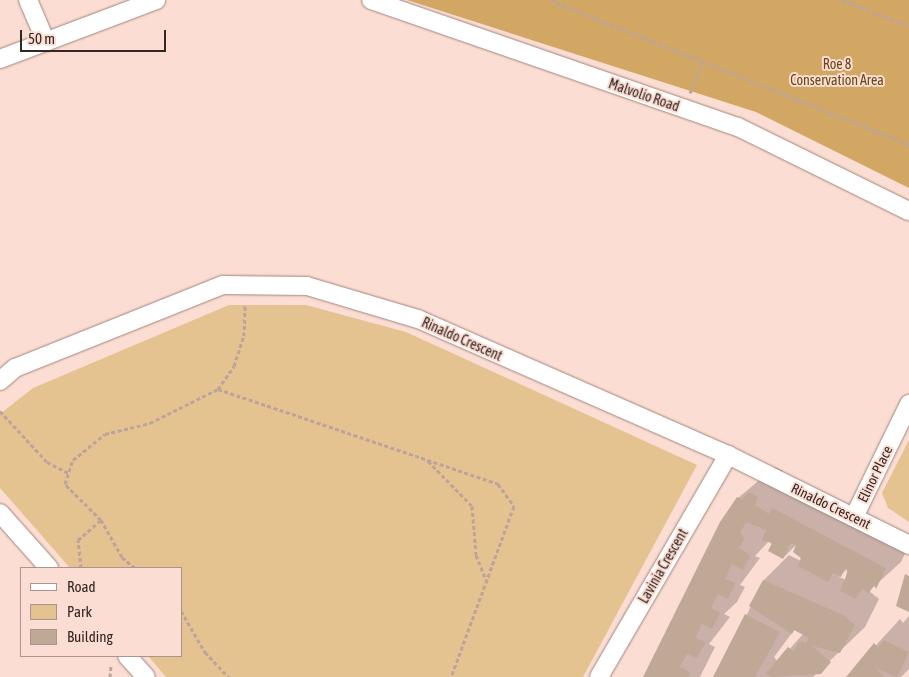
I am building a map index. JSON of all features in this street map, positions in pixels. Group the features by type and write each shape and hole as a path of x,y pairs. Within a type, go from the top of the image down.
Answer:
{"street":[{"path":"28,0 46,42"},
{"path":"0,59 156,0"},
{"name":"Malvolio Road","path":"371,0 738,127 909,212"},
{"name":"Rinaldo Crescent","path":"0,381 15,368 223,285 307,286 418,319 728,456 909,545"},
{"name":"Elinor Place","path":"854,517 909,404"},
{"name":"Lavinia Crescent","path":"599,677 728,456"},
{"path":"0,513 48,567"},
{"path":"128,657 143,676"}],"path":[{"path":"550,0 702,63 909,144"},
{"path":"842,0 909,26"},
{"path":"684,109 702,63"},
{"path":"134,567 122,557 101,520 65,484 69,473 86,445 106,434 150,423 218,389 234,366 244,336 245,305"},
{"path":"218,389 498,484 514,506 451,677"},
{"path":"0,411 47,462 69,473"},
{"path":"428,460 472,506 476,555 487,582"},
{"path":"80,567 78,540 101,520"},
{"path":"182,613 205,652 228,677"}],"green space":[{"name":"Roe 8 Conservation Area","path":"407,0 909,0 909,188 756,112"},
{"path":"229,305 306,305 406,332 697,465 583,677 166,677 149,657 182,657 182,567 69,567 0,488 0,414 33,388"},
{"path":"909,440 909,522 888,508 882,493"}],"building":[{"path":"749,492 758,497 755,505 769,514 772,508 886,568 876,589 874,585 869,593 862,589 856,599 840,591 848,571 845,568 841,577 833,573 828,582 798,566 801,558 793,552 796,545 791,543 783,559 768,551 772,543 762,540 766,530 746,522 740,533 745,538 739,548 750,555 743,570 732,564 725,579 735,583 728,599 718,594 711,608 720,613 712,629 702,624 695,638 706,642 697,658 687,654 680,666 690,672 688,677 643,677 720,522 737,497 742,499"},
{"path":"905,574 909,576 909,612 896,606"},
{"path":"763,580 843,615 855,625 840,653 806,643 809,638 794,630 792,634 749,606"},
{"path":"745,614 780,632 755,677 713,677"},
{"path":"884,640 909,652 897,677 875,668 885,677 846,677 874,643 878,648"},
{"path":"801,641 812,646 831,662 821,674 771,677 766,673 788,647 793,651"}]}
